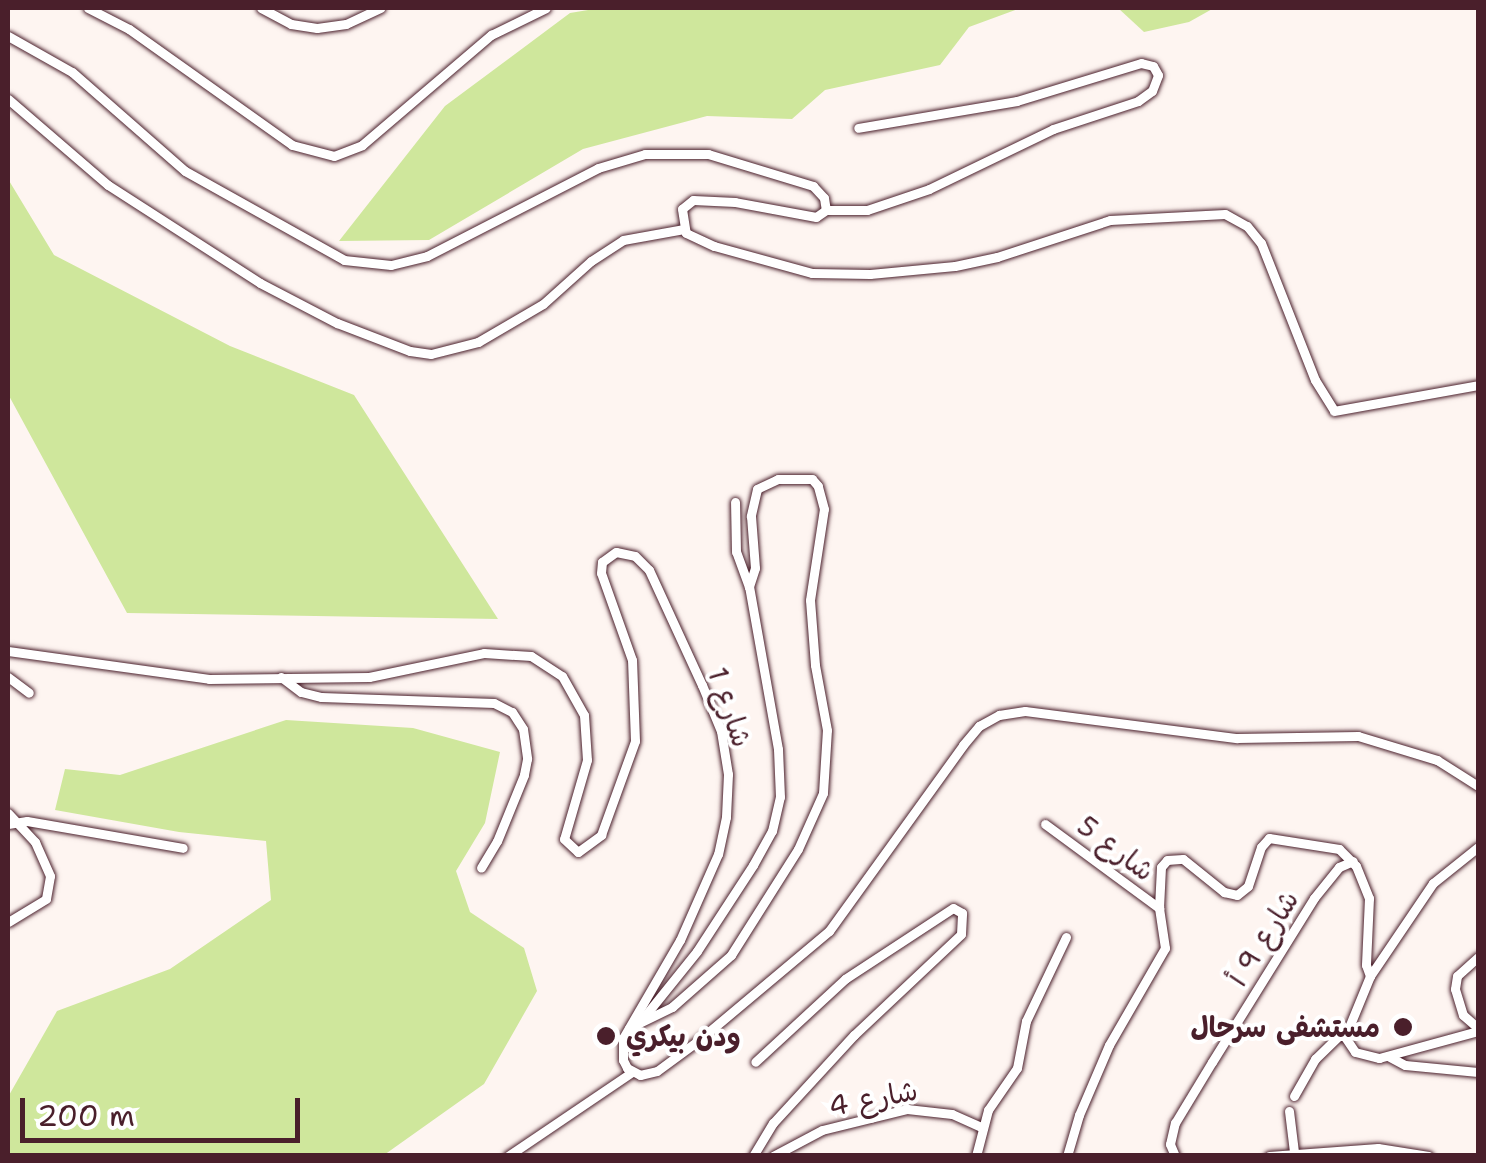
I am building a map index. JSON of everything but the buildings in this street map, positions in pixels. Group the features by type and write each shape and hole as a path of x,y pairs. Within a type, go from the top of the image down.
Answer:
{"street":[{"path":"88,8 130,29 292,144 334,156 362,145 491,35 546,8"},
{"path":"262,8 291,24 317,28 346,24 381,8"},
{"path":"8,36 72,72 185,170 344,260 391,265 427,256 464,240 569,180 645,154 690,152 748,163 813,186 824,198 826,210"},
{"path":"858,128 1018,100 1141,62 1152,66 1158,75 1152,92 1138,101 1053,129 930,189 867,210 826,210 816,217 735,202 694,200 682,209 684,229 694,239 770,263 812,273 870,274 983,261 1110,220 1224,214 1237,218 1261,243 1314,380 1334,411 1478,385"},
{"path":"8,100 98,178 260,283 338,324 410,352 442,352 478,342 543,304 610,248 634,236 684,229"},
{"path":"634,1026 691,993 730,955 798,848 823,794 827,730 814,666 810,600 824,509 818,486 812,480 778,480 757,489 751,516 755,568 749,587"},
{"path":"632,1072 621,1052 634,1026 712,930 764,847 777,813 781,767 749,587 736,552 735,502"},
{"name":"شارع 1","path":"8,651 94,660 191,679 369,678 501,651 541,661 562,676 584,715 587,760 564,840 573,851 585,850 601,835 609,817 632,755 636,727 632,660 604,588 602,562 616,552 643,562 712,709 724,749 728,796 718,854 680,940 634,1026"},
{"path":"8,677 29,693"},
{"path":"280,677 302,692 322,697 494,703 512,712 522,729 524,775 481,868"},
{"path":"508,1156 632,1072 657,1071 829,931 963,746 979,726 999,715 1025,711 1237,738 1358,736 1437,760 1478,786"},
{"path":"8,812 12,823 42,852 50,888 37,907 8,922"},
{"path":"12,823 183,848"},
{"name":"شارع 5","path":"1046,824 1159,908"},
{"path":"1067,1156 1079,1115 1110,1046 1165,948 1159,908 1161,867 1174,857 1188,862 1224,892 1237,894 1248,886 1261,847 1269,838 1329,846 1353,861 1370,909 1366,965 1370,976"},
{"path":"1294,1096 1316,1059 1346,1029 1370,976 1433,884 1478,847"},
{"name":"شارع 9 أ","path":"1174,1156 1170,1144 1175,1124 1212,1062 1314,898 1339,867 1353,861"},
{"path":"753,1156 773,1122 854,1034 961,934 962,914 953,908 845,979 754,1062"},
{"path":"976,1156 996,1095 1017,1068 1026,1021 1066,937"},
{"path":"1346,1029 1348,1046 1371,1058 1478,1030 1463,1014 1455,989 1457,976 1478,958"},
{"path":"1388,1056 1406,1065 1478,1072"},
{"name":"شارع 4","path":"773,1156 822,1130 908,1109 952,1114 983,1128"},
{"path":"1289,1111 1299,1153"},
{"path":"1269,1156 1378,1148 1428,1156"}],"green space":[{"path":"600,8 1021,8 969,27 940,65 825,90 792,119 707,116 583,149 429,240 339,241 445,106 570,13"},
{"path":"1118,8 1214,8 1189,22 1144,32"},
{"path":"8,179 54,255 230,346 354,395 498,619 127,613 8,394"},
{"path":"286,720 413,728 500,752 485,823 456,871 470,912 524,948 537,991 484,1084 384,1155 8,1155 8,1097 57,1011 170,969 271,900 266,841 179,832 55,810 65,769 120,775"}],"place":[{"name":"مستشفى سرحال","path":"1403,1027"},
{"name":"ودن بيكري","path":"606,1036"}]}
